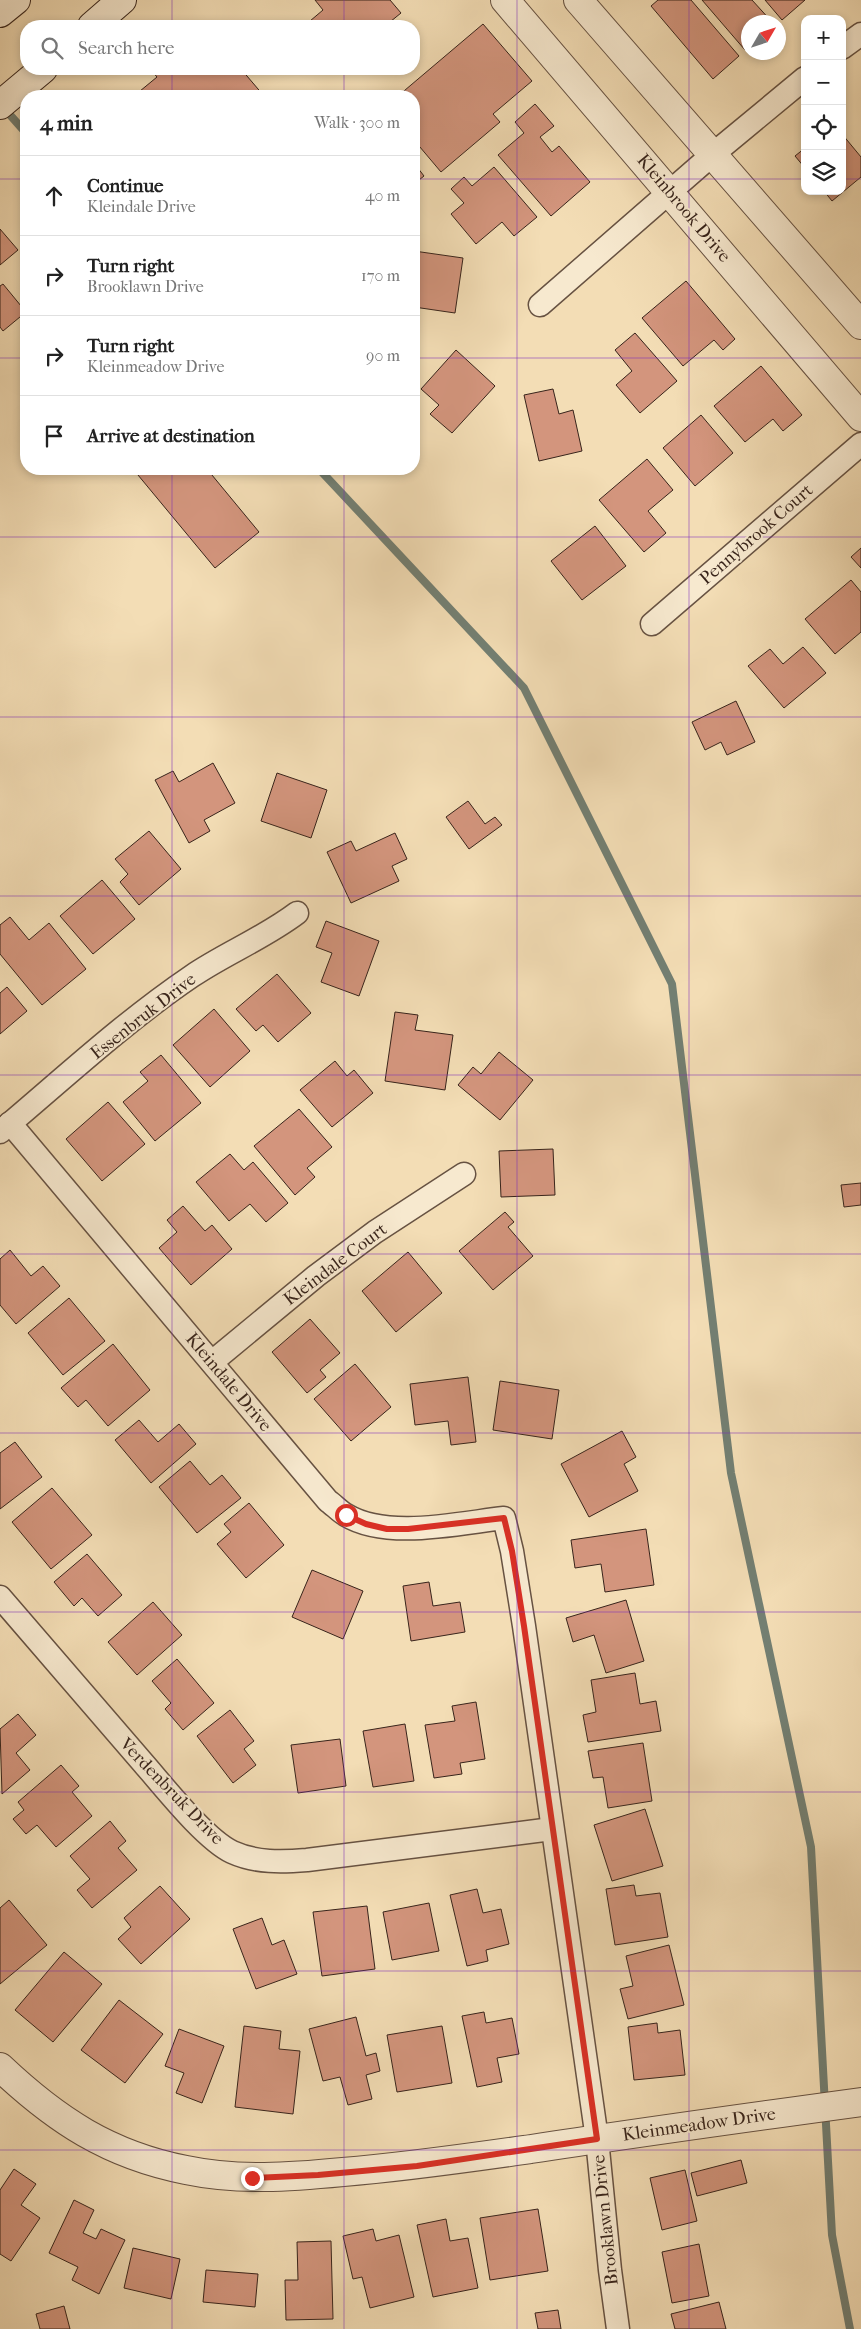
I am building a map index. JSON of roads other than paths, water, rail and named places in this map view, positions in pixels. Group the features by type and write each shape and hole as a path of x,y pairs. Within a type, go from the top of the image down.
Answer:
{"street":[{"path":"0,14 16,0"},
{"path":"99,20 122,0"},
{"name":"Kleinbrook Drive","path":"506,0 861,416"},
{"path":"578,0 861,325"},
{"path":"846,45 861,34"},
{"path":"10,97 36,75"},
{"path":"540,305 712,155 801,81"},
{"name":"Pennybrook Court","path":"652,624 861,444"},
{"name":"Essenbruk Drive","path":"5,1128 140,1015 185,982 224,957 276,929 297,913"},
{"name":"Kleindale Drive","path":"5,1128 212,1362 328,1501 346,1515 366,1524 387,1529 408,1529 504,1518"},
{"name":"Kleindale Court","path":"212,1362 331,1265 375,1232 464,1174"},
{"name":"Brooklawn Drive","path":"504,1518 512,1551 524,1626 597,2139 618,2329"},
{"name":"Verdenbruk Drive","path":"0,1597 162,1785 212,1839 232,1852 255,1860 281,1862 552,1829"},
{"name":"Kleinmeadow Drive","path":"0,2067 52,2112 90,2136 121,2151 154,2162 220,2175 252,2178 318,2175 417,2166 861,2102"}],"waterway":[{"path":"3,107 20,126"},
{"path":"325,475 524,688 672,984 731,1473 811,1847 832,2235 850,2329"}]}
